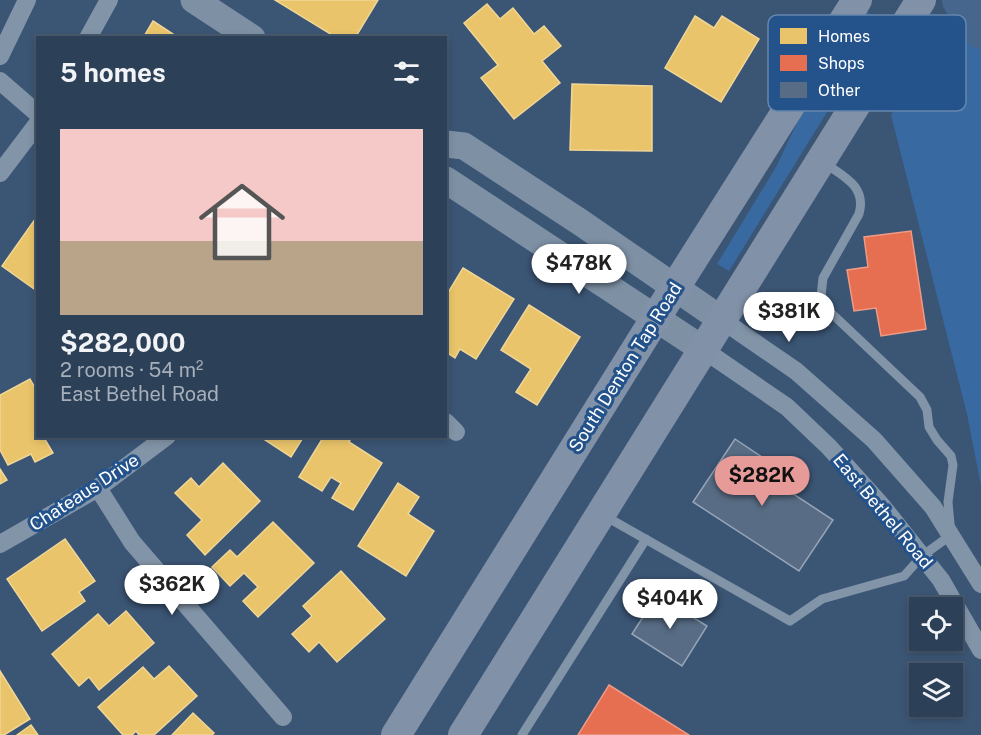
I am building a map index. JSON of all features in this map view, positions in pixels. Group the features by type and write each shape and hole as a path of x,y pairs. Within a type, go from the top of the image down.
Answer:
{"main road":[{"name":"South Denton Tap Road","path":"847,15 857,0"},
{"path":"912,15 921,0"},
{"path":"205,3 249,36"},
{"name":"South Denton Tap Road","path":"396,735 786,111"},
{"path":"463,735 852,111"},
{"path":"447,144 464,146 580,222 722,320"},
{"path":"447,181 704,350"}],"street":[{"path":"0,56 27,0"},
{"path":"89,36 109,0"},
{"path":"0,81 36,112"},
{"path":"0,173 36,126"},
{"name":"East Bethel Road","path":"722,320 796,371 874,440 933,507 981,584"},
{"name":"East Bethel Road","path":"704,350 788,407 830,447 941,580 981,650"},
{"name":"Chateaus Drive","path":"0,544 98,488 164,438"},
{"path":"98,488 132,542 283,717"}],"lane":[{"path":"601,513 790,621 822,599 904,576 922,556 951,535 948,502 953,465 951,456 929,427 927,410 920,397 828,309 821,296 823,278 859,214 862,204 859,190 849,180 821,161"},
{"path":"522,735 646,540"}],"shaded area":[{"path":"962,0 981,0 981,486 967,414 891,115 893,111 966,111 966,15 953,15"},
{"path":"803,111 828,111 729,271 717,264 776,167"}],"building: Homes":[{"path":"275,0 378,0 356,36 334,36"},
{"path":"487,4 500,19 513,8 534,34 544,26 561,46 542,61 560,83 514,119 481,78 498,65 464,23"},
{"path":"695,16 714,28 722,16 759,39 721,102 665,68"},
{"path":"153,21 176,36 144,36"},
{"path":"572,84 652,86 652,151 570,150"},
{"path":"36,218 36,290 2,266"},
{"path":"463,268 514,299 476,359 460,349 455,358 447,353 447,294"},
{"path":"529,305 580,337 537,405 516,392 531,369 501,350"},
{"path":"30,379 36,390 36,438 44,438 53,453 35,462 31,454 8,465 0,450 0,395"},
{"path":"262,438 303,438 291,457"},
{"path":"323,438 351,438 349,442 382,463 353,510 332,498 341,483 331,477 322,491 299,477"},
{"path":"223,463 260,501 205,555 187,535 202,520 175,493 191,478 199,487"},
{"path":"0,469 7,480 0,484"},
{"path":"398,483 419,497 408,514 434,531 406,576 358,546"},
{"path":"273,522 314,563 258,617 243,601 258,587 244,573 230,586 212,567 230,550 237,557"},
{"path":"65,539 95,581 79,592 85,601 42,631 7,579"},
{"path":"341,571 385,619 337,662 319,642 309,652 292,634 312,616 303,606"},
{"path":"126,611 154,643 99,690 89,677 79,686 52,654 98,614 109,626"},
{"path":"169,666 197,696 154,735 139,735 136,731 132,735 123,735 98,707 143,667 154,679"},
{"path":"0,671 30,719 4,735 0,735"},
{"path":"193,713 214,733 212,735 172,735"},
{"path":"31,725 38,735 17,735"}],"building: Shops":[{"path":"911,231 926,329 881,336 876,308 854,311 847,270 868,267 864,237"},
{"path":"609,685 689,735 578,735"}],"building: Other":[{"path":"735,439 777,467 769,478 833,520 799,571 693,502"},
{"path":"657,595 707,626 682,666 632,634"}],"waterway":[{"path":"961,0 981,30"}]}
